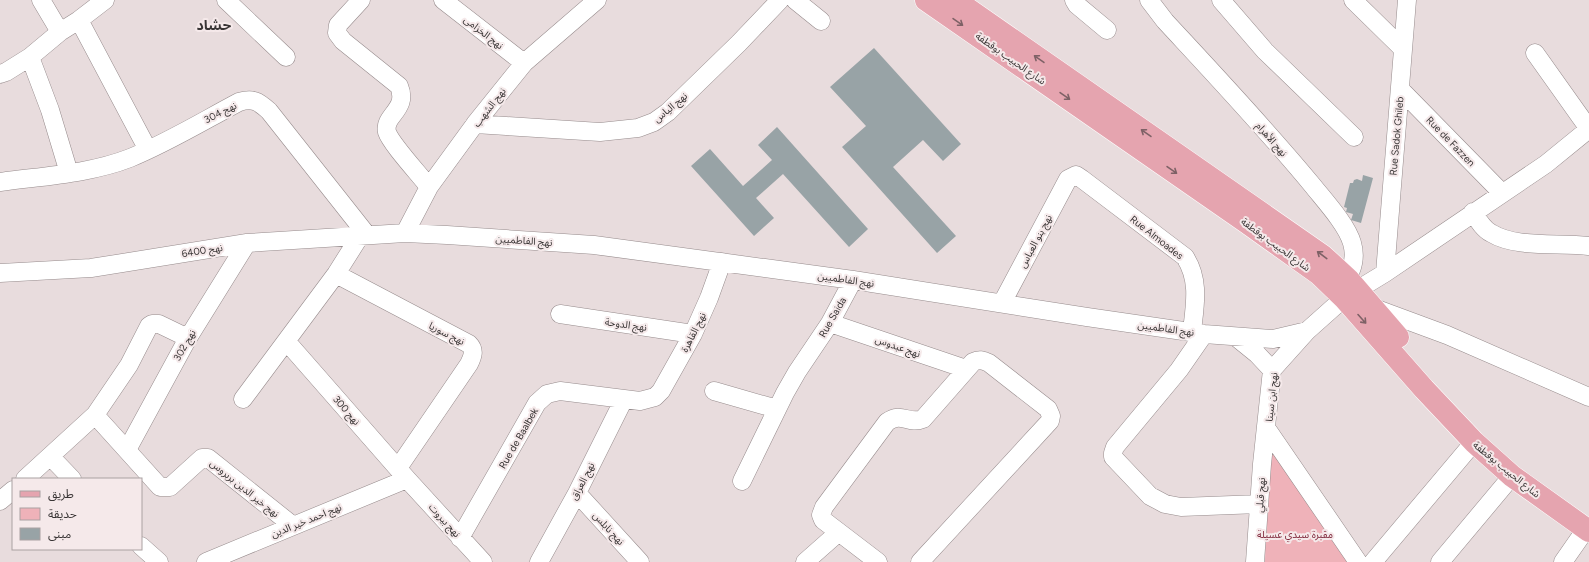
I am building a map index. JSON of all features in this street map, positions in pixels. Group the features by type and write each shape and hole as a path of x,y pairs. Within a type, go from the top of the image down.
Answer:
{"main road":[{"name":"شارع الحبيب بوقطفة","path":"926,0 1319,274 1374,308 1424,369 1471,421 1588,525"},
{"name":"شارع الحبيب بوقطفة","path":"955,0 1323,256 1347,290 1424,389 1474,442 1512,476 1588,525"}],"street":[{"path":"41,0 60,32"},
{"path":"0,74 6,72 30,57 60,32 79,20 105,0"},
{"path":"226,0 286,57"},
{"path":"361,0 338,25 337,33 343,41 399,86 402,94 401,103 388,123 387,131 393,142 429,187"},
{"name":"نهج الخزامى","path":"443,0 524,63"},
{"name":"نهج الشهب","path":"405,233 429,187 475,124 524,63 597,0"},
{"name":"نهج الياس","path":"475,124 612,132 638,128 654,122 668,112 739,43 780,0"},
{"path":"795,0 821,21"},
{"path":"1074,0 1077,5 1107,30"},
{"name":"نهج الأهرام","path":"1149,0 1165,21 1278,144 1332,210 1348,233 1352,243 1352,268 1347,290"},
{"path":"1221,0 1265,51 1354,138"},
{"path":"1353,0 1403,49"},
{"name":"Rue Sadok Ghileb","path":"1385,273 1407,0"},
{"path":"79,20 148,150"},
{"path":"1535,53 1589,129"},
{"path":"30,57 50,110 69,173"},
{"name":"Rue de Fazzen","path":"1400,89 1502,193"},
{"name":"نهج 304","path":"0,182 69,173 105,166 129,159 238,102 249,99 260,102 269,111 364,235"},
{"name":"نهج ابن سينا","path":"1358,562 1267,429 1272,370 1347,290 1385,273 1546,164 1589,129"},
{"name":"Rue Almoades","path":"1068,179 1072,176 1079,176 1184,257 1191,267 1196,294 1198,332"},
{"name":"نهج بنو العباس","path":"1002,303 1068,179"},
{"path":"1474,212 1481,224 1490,233 1502,239 1557,246 1589,246"},
{"name":"نهج 6400","path":"0,273 91,268 246,243 405,233"},
{"name":"نهج الفاطميين","path":"405,233 594,245 853,280 1087,317 1236,337 1273,339 1307,331"},
{"path":"243,400 364,235"},
{"name":"نهج 302","path":"127,450 188,338 246,243"},
{"name":"نهج القاهرة","path":"655,397 661,391 693,334 709,298 722,262"},
{"name":"نهج سوريا","path":"336,274 469,344 473,348 469,364 402,474"},
{"name":"Rue Saida","path":"742,481 796,372 830,323 853,280"},
{"path":"1374,308 1447,335 1588,395"},
{"name":"نهج الدوحة","path":"560,314 693,334"},
{"name":"نهج عبدوس","path":"830,323 966,369"},
{"path":"26,478 95,415 128,365 149,326 152,324 159,324 188,338"},
{"path":"1198,332 1179,370 1115,447 1113,457 1150,496 1165,504 1181,507 1259,504"},
{"path":"1236,337 1257,354 1272,370"},
{"name":"نهج 300","path":"287,342 402,474"},
{"path":"878,562 822,518 821,515 824,507 887,422 893,417 899,416 913,421 923,419 966,369 977,360 989,363 1048,409 1051,416 1050,421 920,562"},
{"name":"Rue de Baalbek","path":"460,538 537,403 547,394 560,391 640,401 655,397"},
{"path":"714,391 777,409"},
{"name":"نهج العراق","path":"539,562 577,493 624,399"},
{"name":"نهج خير الدين بربروس","path":"95,415 160,487 170,487 202,458 208,458 292,525"},
{"name":"نهج قبلي","path":"1255,562 1262,464 1267,429"},
{"path":"1373,562 1474,442"},
{"path":"50,456 71,478"},
{"name":"نهج احمد خير الدين","path":"206,562 292,525 402,474"},
{"name":"نهج بيروت","path":"402,474 483,562"},
{"path":"1440,562 1512,476"},
{"path":"0,501 12,491"},
{"name":"نهج نابلس","path":"577,493 640,562"},
{"path":"1563,562 1588,525"},
{"path":"804,562 839,532"},
{"path":"142,547 159,562"}],"green space":[{"name":"مقبرة سيدي عسيلة","path":"1268,446 1349,562 1265,562"}],"building":[{"path":"874,48 961,144 943,161 923,140 893,167 956,236 937,253 842,147 866,126 830,87"},
{"path":"777,127 868,229 849,247 783,174 756,198 774,218 754,236 691,166 710,149 743,186 772,160 758,145"},
{"path":"1363,175 1373,178 1361,223 1351,220 1353,214 1346,212 1347,208 1344,207 1350,183 1353,183 1354,180 1357,179 1362,181"}],"district":[{"name":"حشاد","path":"214,25"}]}
